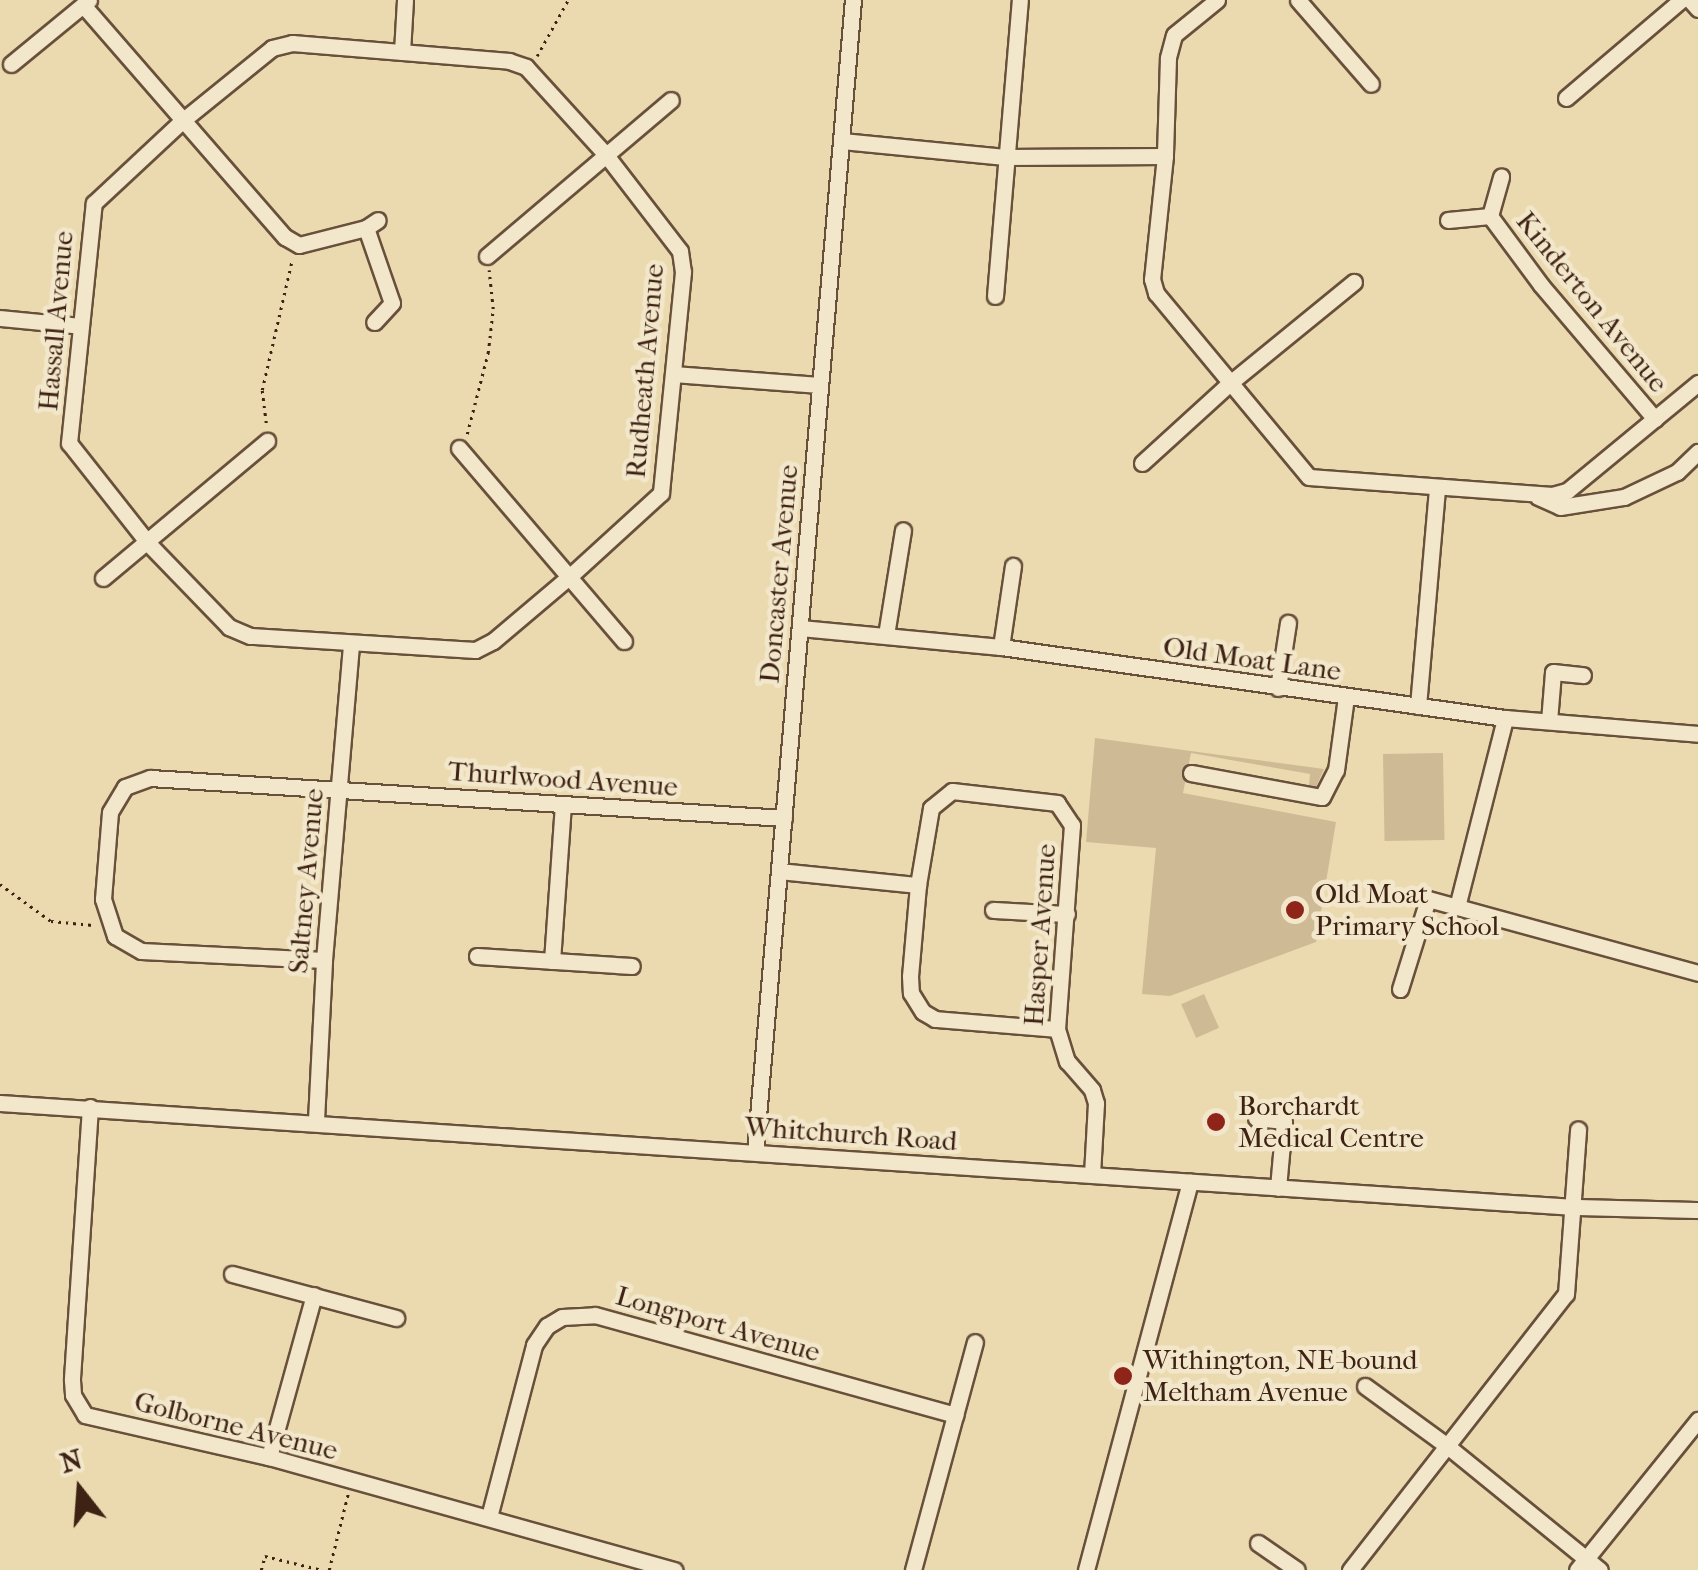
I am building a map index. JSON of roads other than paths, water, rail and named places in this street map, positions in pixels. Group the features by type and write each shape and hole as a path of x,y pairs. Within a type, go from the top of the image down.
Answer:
{"street":[{"path":"402,52 406,0"},
{"name":"Doncaster Avenue","path":"756,1152 853,0"},
{"path":"995,296 1020,0"},
{"path":"1217,0 1174,35 1168,58 1166,156 1152,279 1156,293 1310,477 1538,497 1567,491 1698,383"},
{"path":"1298,0 1372,84"},
{"path":"1566,98 1681,0"},
{"path":"1690,0 1698,9"},
{"path":"11,64 86,2 182,120 285,236 299,245 372,224 392,303 374,322"},
{"name":"Hassall Avenue","path":"351,646 250,636 228,627 148,542 69,444 94,204 182,120 272,48 292,43 402,52"},
{"name":"Rudheath Avenue","path":"351,646 475,650 493,642 661,493 683,272 680,251 606,155 530,70 509,61 402,52"},
{"path":"487,256 671,100"},
{"path":"842,141 1006,157 1166,156"},
{"path":"1448,220 1490,216 1500,177"},
{"name":"Kinderton Avenue","path":"1490,216 1541,285 1655,419"},
{"path":"1142,463 1230,382 1354,282"},
{"path":"0,318 82,326"},
{"path":"674,374 819,385"},
{"path":"103,578 268,441"},
{"path":"459,448 624,641"},
{"path":"1538,497 1560,508 1624,497 1677,472 1698,452"},
{"path":"1418,706 1437,488"},
{"path":"886,635 903,530"},
{"path":"1000,647 1013,566"},
{"name":"Old Moat Lane","path":"1278,688 1288,623"},
{"name":"Old Moat Lane","path":"800,628 1000,647 1505,718 1698,734"},
{"name":"Saltney Avenue","path":"316,1120 324,960 351,646"},
{"path":"1549,721 1552,672 1583,675"},
{"path":"1191,773 1322,797 1336,770 1346,697"},
{"path":"1457,907 1505,718"},
{"name":"Thurlwood Avenue","path":"324,960 141,951 115,936 103,899 110,812 125,787 150,778 784,818"},
{"name":"Hasper Avenue","path":"1058,1030 935,1019 922,1012 911,994 918,885 932,808 952,790 1057,803 1072,824 1058,1030 1068,1061 1092,1090 1096,1103 1092,1174"},
{"path":"552,961 563,804"},
{"path":"780,871 918,885"},
{"path":"1400,989 1428,899 1698,974"},
{"path":"993,910 1067,914"},
{"path":"477,956 632,966"},
{"name":"Whitchurch Road","path":"0,1103 316,1120 1574,1207 1698,1210"},
{"name":"Golborne Avenue","path":"90,1107 72,1380 78,1407 84,1415 269,1457 675,1570"},
{"path":"1256,1118 1284,1121 1278,1188"},
{"path":"1350,1570 1566,1294 1578,1129"},
{"path":"1086,1570 1190,1182"},
{"path":"232,1274 396,1318"},
{"path":"269,1457 314,1296"},
{"name":"Longport Avenue","path":"489,1517 534,1344 547,1326 574,1315 595,1316 955,1415"},
{"path":"913,1570 975,1342"},
{"path":"1365,1386 1446,1445 1582,1564 1600,1570"},
{"path":"1582,1564 1698,1420"},
{"path":"1258,1543 1297,1570"}],"place":[{"name":"Old Moat Primary School","path":"1295,910"},
{"name":"Borchardt Medical Centre","path":"1216,1122"},
{"name":"Withington, NE-bound Meltham Avenue","path":"1123,1376"}]}
